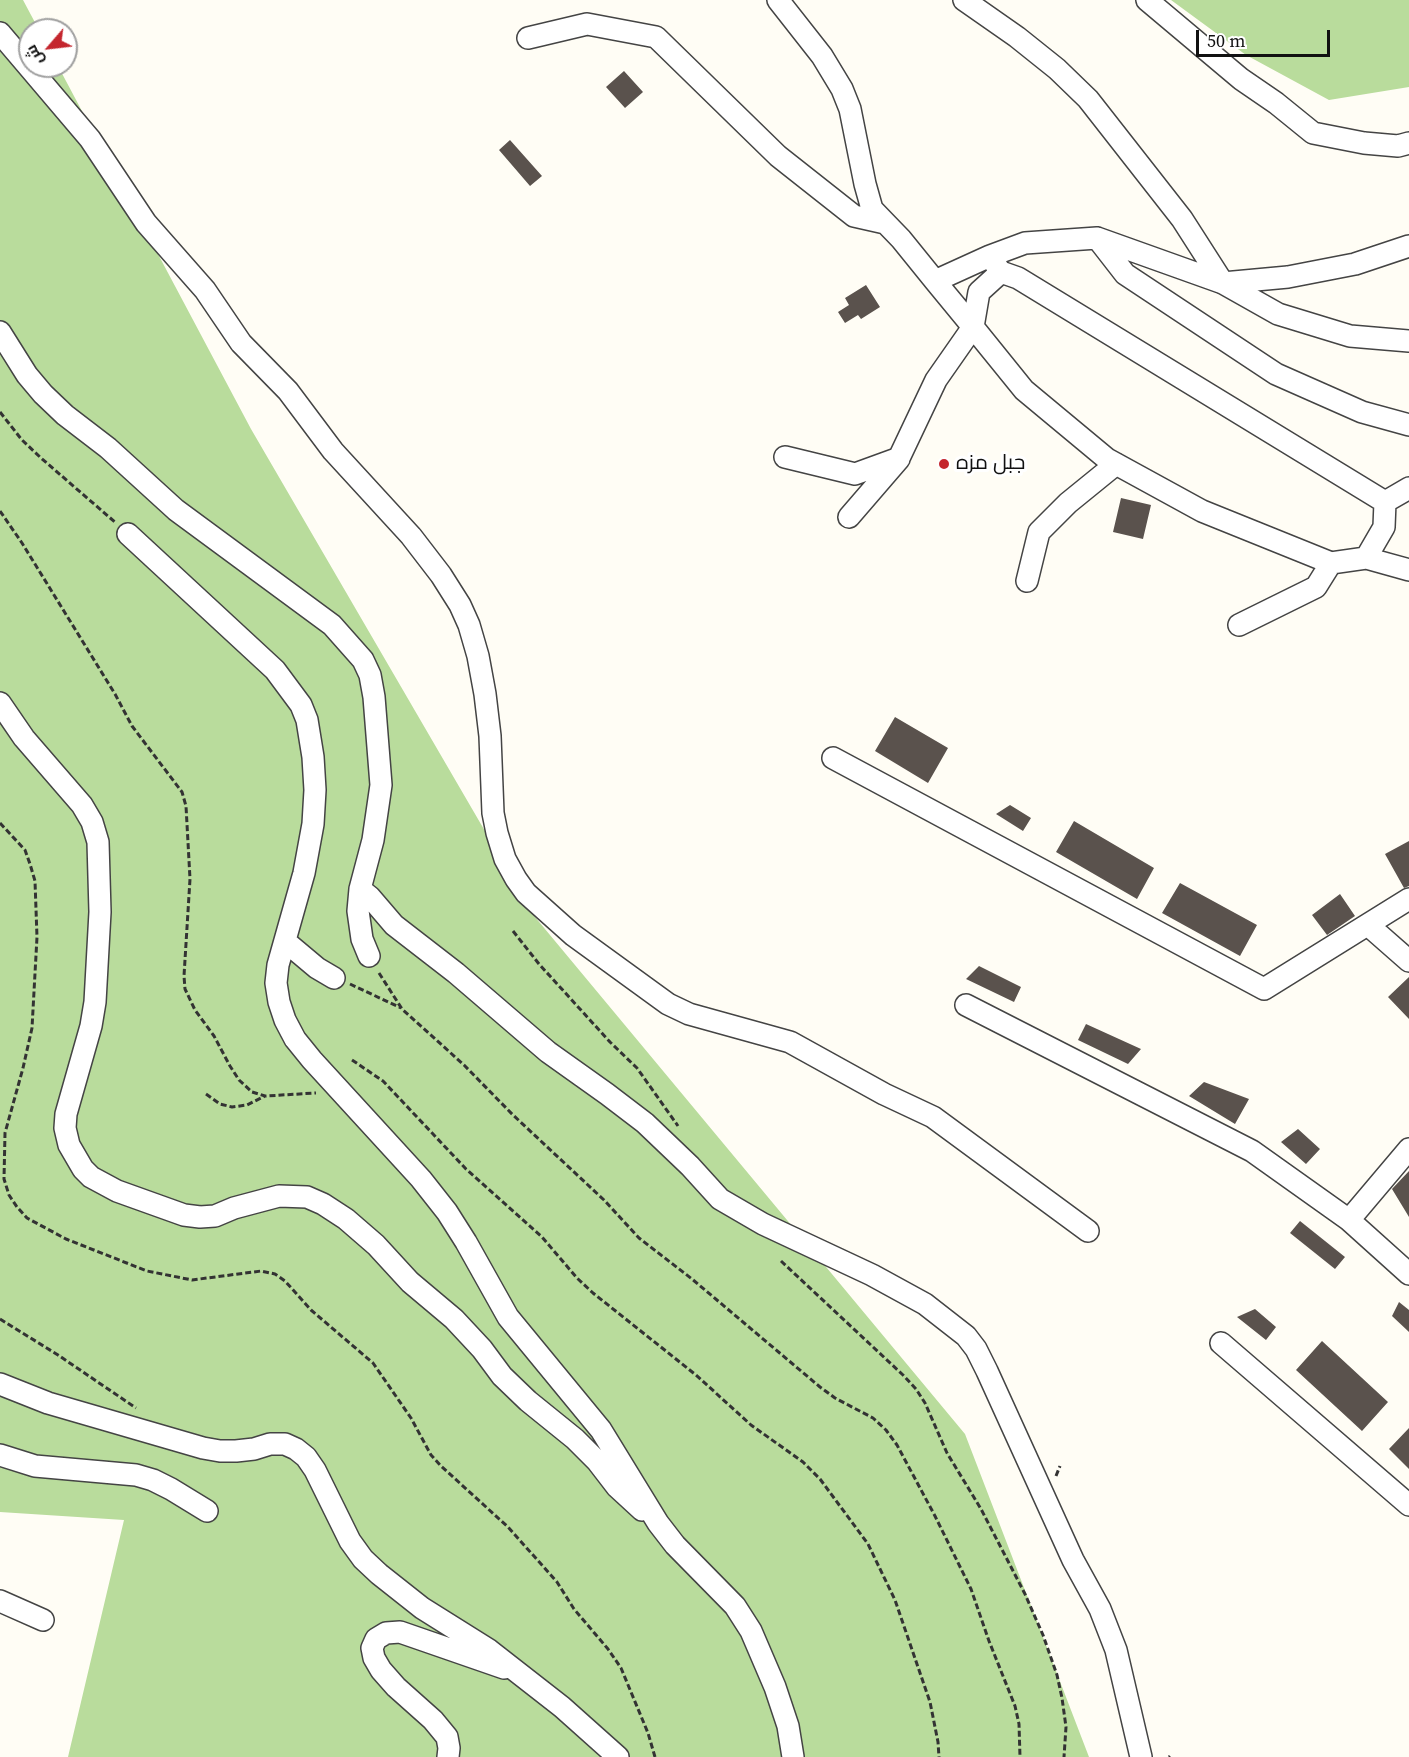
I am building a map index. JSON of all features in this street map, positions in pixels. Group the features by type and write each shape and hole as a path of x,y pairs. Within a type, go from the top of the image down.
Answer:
{"street":[{"path":"778,0 822,56 842,89 850,109 872,209 935,281 1023,390 1107,459 1202,511 1331,563 1366,558 1409,570"},
{"path":"964,0 1017,37 1057,69 1088,99 1182,219 1223,283"},
{"path":"1147,0 1241,79 1276,103 1312,133 1364,143 1398,146 1409,143"},
{"path":"528,38 587,24 656,37 778,156 854,216 885,223"},
{"path":"0,33 90,139 146,223 205,290 241,343 288,391 333,451 411,536 441,574 460,605 469,625 478,656 485,694 490,736 493,813 497,833 505,859 526,893 573,935 669,1004 690,1014 790,1042 884,1094 926,1113 1031,1187 1088,1231"},
{"path":"935,281 995,264 1025,243 1097,238 1223,283 1278,314 1350,336 1409,341"},
{"path":"1097,238 1125,274 1276,374 1362,412 1409,425"},
{"path":"1223,283 1288,277 1355,264 1409,246"},
{"path":"849,517 899,459 936,380 973,327 979,292 995,264"},
{"path":"995,264 1385,502"},
{"path":"0,332 27,375 65,415 108,448 176,510 332,625 363,660 370,675 374,697 381,785 373,840 360,890 358,925 369,956"},
{"path":"785,457 855,474 899,459"},
{"path":"1027,581 1040,532 1068,503 1116,464"},
{"path":"1385,502 1409,488"},
{"path":"1366,558 1384,527 1385,502"},
{"path":"129,534 275,670 301,705 307,720 315,790 313,824 307,861 278,965 276,983 285,1020 312,1060 421,1179 447,1212 508,1317 601,1430 658,1523 675,1545 735,1606 751,1631 776,1687 788,1726 793,1757"},
{"path":"1239,625 1316,587 1331,563"},
{"path":"0,703 30,746 82,805 92,822 98,842 100,912 95,1002 91,1026 66,1114 65,1128 69,1145 83,1169 91,1177 117,1191 184,1215 215,1216 234,1208 279,1196 307,1197 322,1204 346,1219 376,1245 410,1282 454,1319 482,1349 502,1376 528,1401 575,1439 617,1486 658,1523"},
{"path":"833,758 1264,989 1409,899"},
{"path":"360,890 370,897 394,925 456,973 548,1052 645,1123 690,1166 720,1199 763,1224 925,1304 966,1336 976,1349 987,1371 1073,1560 1100,1609 1116,1650 1141,1757"},
{"path":"1368,925 1409,961"},
{"path":"286,942 317,968 334,978"},
{"path":"966,1005 1252,1151 1349,1220 1409,1274"},
{"path":"1349,1220 1409,1149"},
{"path":"1221,1343 1409,1505"},
{"path":"0,1384 48,1403 203,1448 236,1451 270,1444 285,1444 296,1449 306,1457 315,1470 338,1520 363,1559 398,1591 489,1650 562,1707 618,1757"},
{"path":"0,1455 35,1466 136,1475 153,1480 207,1510"},
{"path":"0,1601 43,1620"},
{"path":"448,1757 447,1737 433,1720 396,1687 381,1670 374,1658 372,1648 376,1639 386,1633 400,1632 516,1672"}],"path":[{"path":"0,412 22,440 41,458 129,534"},
{"path":"0,511 104,676 132,726 182,792 186,806 190,879 185,989 195,1010 211,1030 239,1080 252,1092 265,1096 325,1093 352,1103"},
{"path":"0,823 25,850 30,864 34,881 37,938 32,1028 5,1134 4,1179 9,1195 17,1207 27,1218 66,1239 147,1271 192,1280 261,1271 275,1274 285,1281 310,1310 374,1363 411,1418 431,1455 508,1527 557,1582 574,1609 608,1648 621,1668 648,1733 655,1757"},
{"path":"513,931 539,964 603,1034 638,1068 679,1128"},
{"path":"369,956 402,1009"},
{"path":"334,978 402,1009 464,1065 513,1115 604,1200 639,1238 820,1387 835,1398 873,1418 886,1430 902,1455 971,1589 1015,1706 1019,1724 1020,1757"},
{"path":"352,1060 383,1081 460,1163 542,1237 593,1293 688,1369 751,1425 803,1462 820,1479 868,1544 895,1600 930,1702 939,1757"},
{"path":"206,1094 220,1104 232,1107 247,1105 265,1096"},
{"path":"781,1261 916,1389 925,1403 947,1453 981,1509 1025,1594 1043,1635 1057,1675 1062,1698 1066,1727 1064,1757"},
{"path":"0,1319 144,1413"}],"green space":[{"path":"0,0 23,0 33,18 18,18 18,78 64,78 251,429 535,917 965,1434 1089,1757 68,1757 124,1520 0,1512"},
{"path":"1171,0 1409,0 1409,87 1329,100 1246,55"}],"building":[{"path":"624,71 643,92 625,108 606,87"},
{"path":"510,140 542,176 530,186 499,150"},
{"path":"866,285 880,307 861,319 858,315 845,323 838,312 849,305 845,298"},
{"path":"1121,498 1151,505 1143,539 1113,532"},
{"path":"895,717 948,748 928,783 875,751"},
{"path":"1010,805 1031,818 1023,831 996,814"},
{"path":"1074,821 1154,868 1137,899 1056,852"},
{"path":"1409,841 1409,886 1404,888 1385,854"},
{"path":"1180,883 1257,925 1240,956 1162,913"},
{"path":"1340,894 1355,916 1327,935 1312,915"},
{"path":"979,966 1021,987 1014,1002 966,979"},
{"path":"1409,977 1409,1019 1388,997"},
{"path":"1086,1024 1141,1049 1128,1064 1078,1040"},
{"path":"1204,1082 1249,1099 1235,1124 1189,1096"},
{"path":"1298,1129 1320,1149 1306,1164 1281,1142"},
{"path":"1409,1171 1409,1217 1392,1189"},
{"path":"1300,1221 1345,1257 1335,1269 1290,1233"},
{"path":"1399,1302 1409,1310 1409,1332 1392,1316"},
{"path":"1255,1309 1276,1327 1266,1340 1237,1317"},
{"path":"1322,1341 1388,1402 1362,1431 1296,1370"},
{"path":"1409,1428 1409,1469 1389,1449"}],"place":[{"name":"جبل مزه","path":"944,464"}]}
